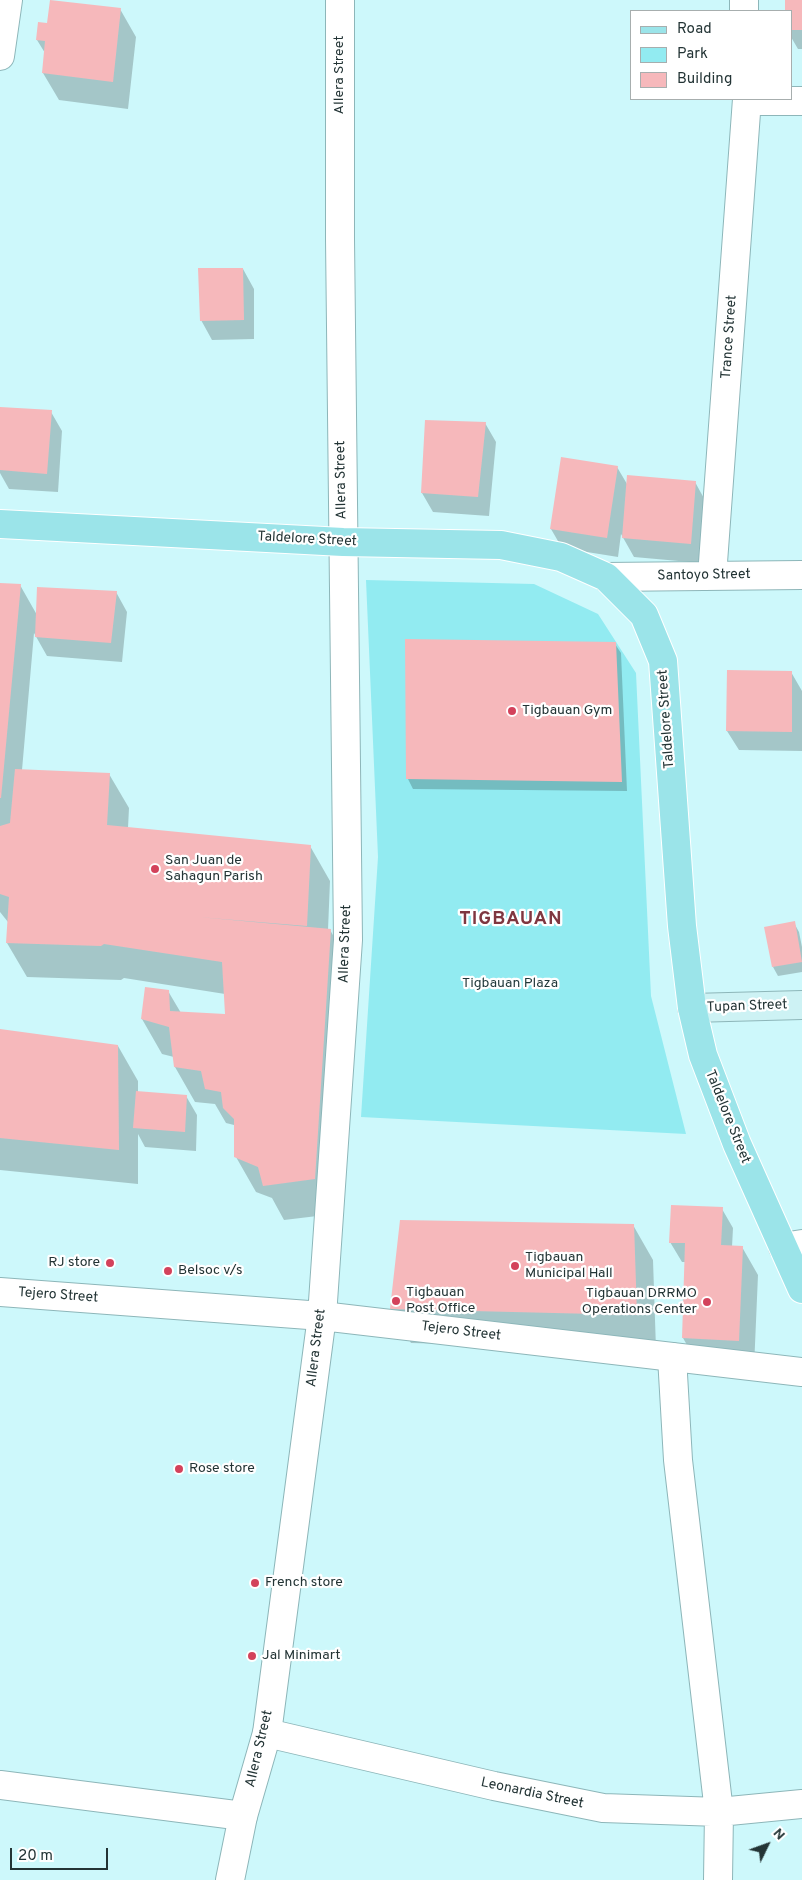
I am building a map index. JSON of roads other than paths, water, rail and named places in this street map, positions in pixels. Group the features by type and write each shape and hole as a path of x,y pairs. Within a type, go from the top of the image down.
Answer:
{"main road":[{"name":"Taldelore Street","path":"0,524 343,542 501,546 561,557 606,578 644,615 663,661 682,926 692,1008 703,1055 737,1144 793,1246 802,1289"},
{"name":"Tupan Street","path":"692,1008 802,1005"}],"street":[{"path":"0,56 8,0"},
{"name":"Allera Street","path":"230,1880 243,1816 267,1733 322,1316 348,940 343,542 340,0"},
{"path":"747,100 802,101"},
{"name":"Trance Street","path":"712,576 747,100"},
{"name":"Santoyo Street","path":"606,578 802,575"},
{"name":"Tejero Street","path":"0,1292 322,1316 802,1372"},
{"path":"672,1357 678,1460 718,1812 718,1880"},
{"name":"Leonardia Street","path":"267,1733 494,1786 603,1808 718,1812 802,1804"},
{"path":"0,1785 243,1816"}],"place":[{"name":"Tigbauan Gym","path":"512,711"},
{"name":"San Juan de Sahagun Parish","path":"155,869"},
{"name":"RJ store","path":"110,1263"},
{"name":"Tigbauan Municipal Hall","path":"515,1266"},
{"name":"Belsoc v/s","path":"168,1271"},
{"name":"Tigbauan Post Office","path":"396,1301"},
{"name":"Tigbauan DRRMO Operations Center","path":"707,1302"},
{"name":"Rose store","path":"179,1469"},
{"name":"French store","path":"255,1583"},
{"name":"Jal Minimart","path":"252,1656"}],"district":[{"name":"TIGBAUAN","path":"511,920"}],"park label":[{"name":"Tigbauan Plaza","path":"510,984"}]}
